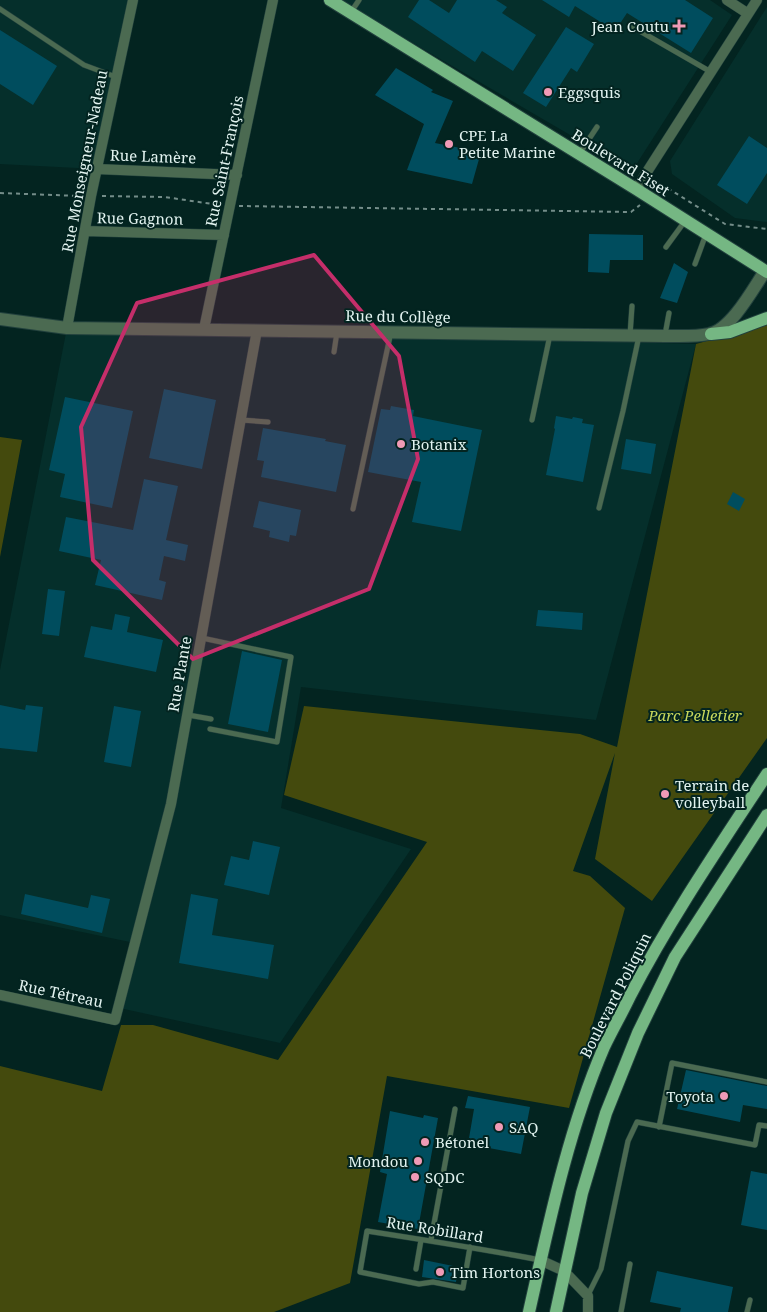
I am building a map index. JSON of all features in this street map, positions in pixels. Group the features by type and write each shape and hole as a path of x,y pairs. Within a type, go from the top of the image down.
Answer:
{"main road":[{"name":"Boulevard Fiset","path":"330,0 636,189 766,272"},
{"path":"710,334 730,332 767,318"},
{"name":"Boulevard Poliquin","path":"529,1312 570,1142 605,1046 650,959 694,885 767,774"},
{"path":"556,1312 582,1193 606,1112 638,1033 675,957 767,815"}],"street":[{"name":"Rue Monseigneur-Nadeau","path":"67,328 91,196 133,0"},
{"name":"Rue Saint-François","path":"204,329 273,0"},
{"path":"727,0 748,13"},
{"path":"636,189 757,0"},
{"name":"Rue Lamère","path":"97,169 237,175"},
{"name":"Rue Gagnon","path":"85,232 224,235"},
{"path":"710,334 723,327 733,318 766,272"},
{"name":"Rue du Collège","path":"0,319 67,328 665,336 710,334"},
{"name":"Rue Plante","path":"115,1020 171,804 257,330"},
{"name":"Rue Tétreau","path":"0,995 115,1020"},
{"path":"540,1260 564,1272 588,1296 588,1312"}],"lane":[{"path":"351,12 359,0"},
{"path":"0,9 84,65 116,78"},
{"path":"631,26 711,72"},
{"path":"579,155 598,127"},
{"path":"666,247 685,220"},
{"path":"695,264 706,234"},
{"path":"600,508 623,411 634,335 632,306"},
{"path":"665,336 669,313"},
{"path":"334,352 337,331"},
{"path":"354,509 391,332"},
{"path":"532,420 550,334"},
{"path":"241,420 268,422"},
{"path":"201,638 291,657 277,742 210,729"},
{"path":"187,714 211,719"},
{"path":"659,1127 672,1063 767,1082"},
{"path":"431,1240 455,1109"},
{"path":"588,1296 601,1269 628,1141 637,1122 755,1145 759,1125 767,1126"},
{"name":"Rue Robillard","path":"470,1247 463,1288 433,1282 419,1284 360,1272 367,1231 431,1240 470,1247 540,1260"},
{"path":"416,1270 421,1240"},
{"path":"620,1312 630,1264"},
{"path":"747,1312 750,1300"}],"path":[{"path":"0,194 165,197 230,206 631,212 649,198 668,189 725,224 767,229"}],"highlighted area":[{"path":"314,255 399,356 418,459 369,589 193,659 93,560 81,427 137,303"}],"shaded area":[{"path":"0,0 133,0 97,169 0,164"},
{"path":"339,0 710,0 732,15 632,171"},
{"path":"767,7 767,222 735,218 672,174 670,161"},
{"path":"67,328 696,344 596,720 301,687 281,808 411,849 280,1043 115,1007 130,942 0,915 0,670"}],"green space":[{"name":"Parc Pelletier","path":"767,324 767,738 652,901 595,859 615,753 573,871 590,876 625,908 569,1108 387,1076 350,1283 274,1312 0,1312 0,1066 102,1091 121,1025 153,1025 278,1060 427,842 284,795 304,706 580,734 617,747 696,344"},
{"path":"0,437 22,440 0,557"}],"building":[{"path":"419,0 429,0 449,13 457,0 496,0 507,7 502,13 536,35 513,71 482,51 475,62 408,17"},
{"path":"542,0 685,0 713,18 691,53 627,13 615,31 575,6 569,17"},
{"path":"566,27 594,44 577,72 571,68 546,107 523,93"},
{"path":"0,30 57,66 33,105 0,84"},
{"path":"396,68 433,90 431,92 453,101 435,143 481,152 472,184 407,170 424,124 375,95"},
{"path":"749,136 767,148 767,173 747,204 717,185"},
{"path":"589,234 643,235 643,260 610,260 609,273 588,272"},
{"path":"674,263 688,272 677,303 660,298"},
{"path":"164,389 216,400 202,469 149,458"},
{"path":"65,397 133,411 112,508 60,497 65,474 49,470"},
{"path":"391,406 414,410 413,416 482,430 461,531 412,522 421,482 368,472 381,409 390,410"},
{"path":"556,416 583,419 582,423 594,425 583,482 546,475"},
{"path":"263,428 326,439 325,441 346,445 336,492 261,477 264,461 257,460"},
{"path":"626,439 656,444 651,474 621,469"},
{"path":"144,479 178,486 166,540 188,545 185,561 164,556 159,580 166,582 162,600 95,585 101,560 59,551 66,517 133,530"},
{"path":"733,492 745,499 739,511 727,504"},
{"path":"259,501 301,510 296,536 290,535 289,542 269,537 270,531 253,527"},
{"path":"48,589 65,591 59,636 42,634"},
{"path":"538,610 583,613 582,630 536,626"},
{"path":"115,614 130,617 127,632 163,640 156,672 84,657 91,626 112,630"},
{"path":"242,651 282,660 268,732 228,724"},
{"path":"0,705 25,710 26,705 43,707 37,752 0,748"},
{"path":"114,706 141,711 131,767 104,762"},
{"path":"253,841 280,847 269,895 224,885 231,856 249,860"},
{"path":"25,894 88,908 91,895 110,899 102,933 21,914"},
{"path":"191,894 218,899 212,935 274,945 268,979 179,963"},
{"name":"Toyota","path":"686,1070 767,1086 767,1109 743,1105 740,1122 677,1109"},
{"name":"SAQ","path":"468,1096 530,1107 521,1154 468,1144 474,1109 465,1108"},
{"path":"390,1111 423,1118 424,1115 438,1118 418,1229 378,1222 387,1174 380,1172"},
{"path":"751,1171 767,1174 767,1230 741,1225"},
{"name":"Tim Hortons","path":"424,1260 458,1267 456,1282 422,1277"},
{"path":"657,1271 733,1287 728,1312 680,1312 681,1308 650,1302"}],"place":[{"name":"Jean Coutu","path":"679,26"},
{"name":"Eggsquis","path":"548,92"},
{"name":"CPE La Petite Marine","path":"449,144"},
{"name":"Botanix","path":"401,444"},
{"name":"Terrain de volleyball","path":"665,794"},
{"name":"Toyota","path":"724,1096"},
{"name":"SAQ","path":"499,1127"},
{"name":"Bétonel","path":"425,1142"},
{"name":"Mondou","path":"418,1161"},
{"name":"SQDC","path":"415,1177"},
{"name":"Tim Hortons","path":"440,1272"}]}
